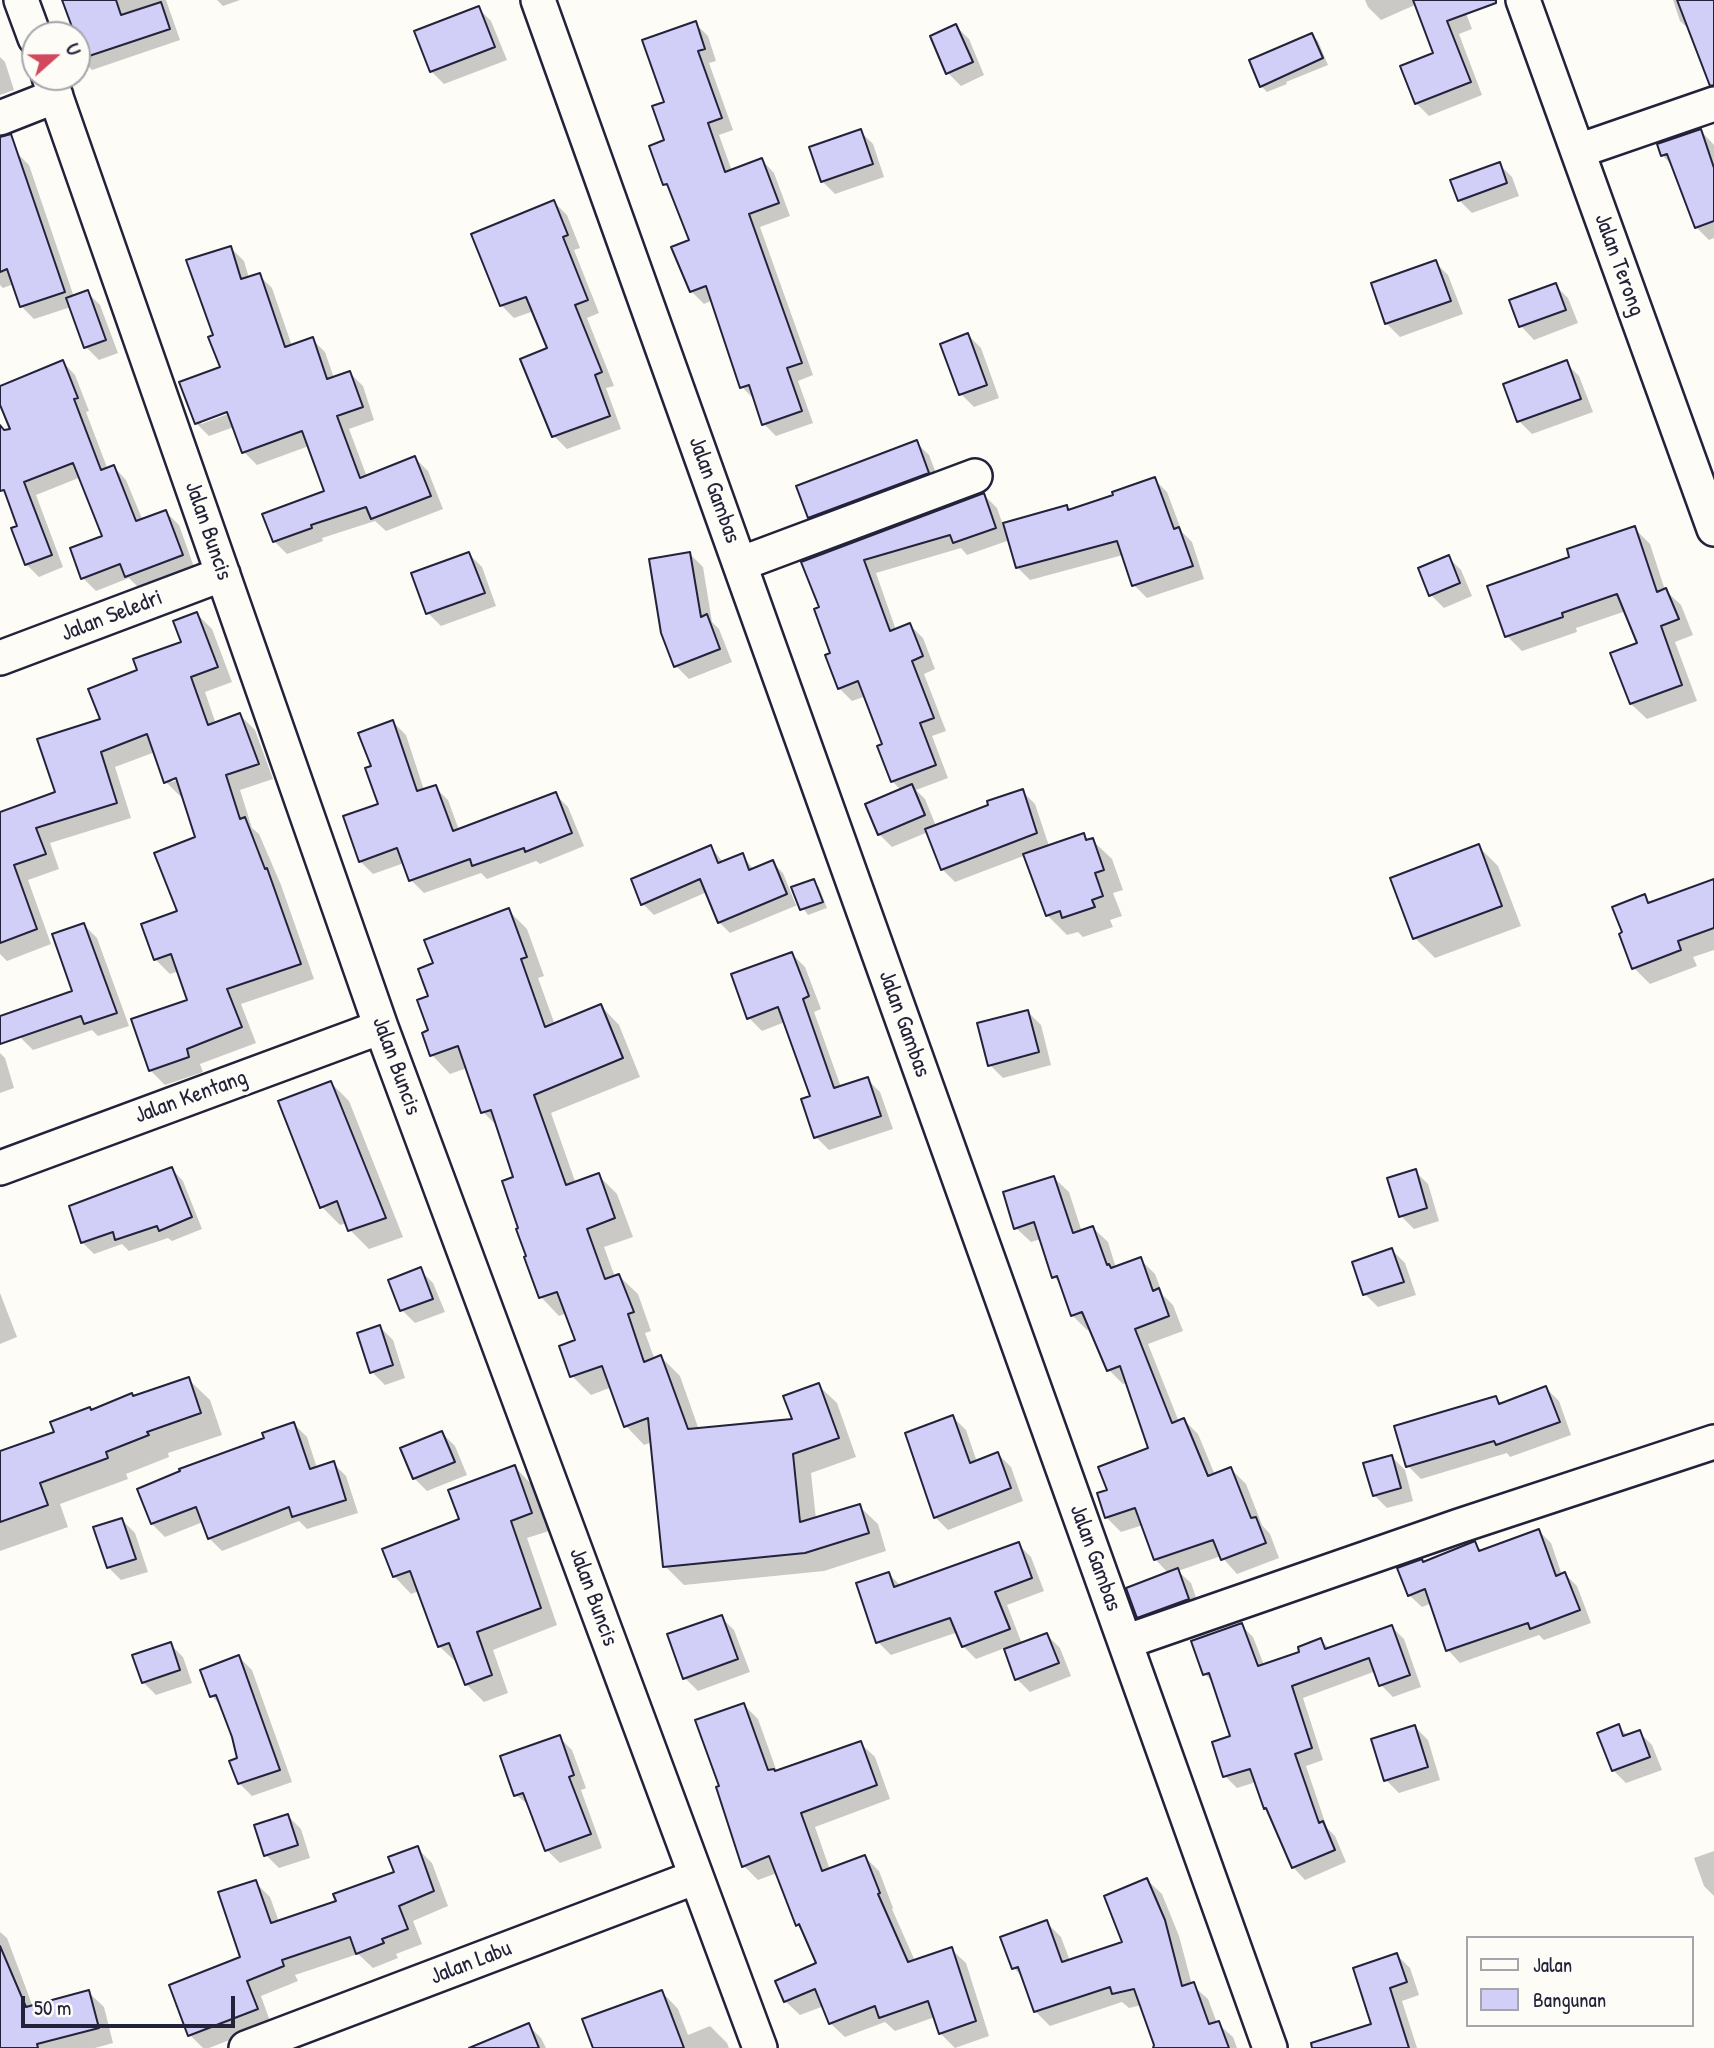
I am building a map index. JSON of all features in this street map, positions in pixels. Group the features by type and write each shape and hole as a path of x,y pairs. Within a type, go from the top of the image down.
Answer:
{"street":[{"path":"21,0 29,21"},
{"name":"Jalan Gambas","path":"538,0 1270,2048"},
{"name":"Jalan Terong","path":"1523,0 1714,529"},
{"path":"0,118 45,91"},
{"name":"Jalan Buncis","path":"55,91 381,1027 760,2048"},
{"path":"1578,151 1714,104"},
{"path":"740,564 975,476"},
{"name":"Jalan Seledri","path":"0,658 223,574"},
{"name":"Jalan Kentang","path":"0,1168 381,1027"},
{"path":"1125,1642 1714,1442"},
{"name":"Jalan Labu","path":"246,2048 696,1877"}],"building":[{"path":"62,0 116,0 121,15 161,2 170,29 91,55 91,21 70,21"},
{"path":"1413,0 1496,0 1496,3 1447,21 1471,82 1415,104 1400,66 1433,53"},
{"path":"1677,0 1714,0 1714,85 1710,86"},
{"path":"479,6 495,47 430,72 414,31"},
{"path":"696,21 705,49 698,51 722,118 708,123 725,172 762,158 779,203 749,214 802,363 787,368 802,411 762,425 749,385 740,388 706,286 690,292 671,247 689,240 667,184 663,185 649,146 664,140 652,106 664,102 642,40"},
{"path":"956,24 973,62 946,74 930,36"},
{"path":"1312,33 1323,58 1260,87 1249,60"},
{"path":"861,129 873,164 821,182 809,147"},
{"path":"1701,129 1714,168 1714,221 1695,228 1667,154 1661,156 1657,144"},
{"path":"11,134 65,292 20,307 7,269 0,272 0,137"},
{"path":"1500,162 1507,183 1458,201 1450,180"},
{"path":"554,200 568,235 563,237 588,300 575,305 602,372 595,375 610,416 552,437 520,359 547,348 526,297 500,306 471,234"},
{"path":"231,246 241,279 260,273 285,347 313,337 327,379 350,371 363,407 337,416 360,478 415,456 431,496 371,519 366,507 311,525 312,528 273,542 262,514 324,491 302,431 242,453 227,412 195,424 179,382 220,367 208,337 213,335 186,260"},
{"path":"1436,260 1451,301 1385,324 1371,283"},
{"path":"1556,283 1566,310 1519,327 1509,300"},
{"path":"88,290 106,340 84,348 66,298"},
{"path":"968,333 987,385 959,395 940,344"},
{"path":"63,360 78,398 74,399 101,470 114,465 136,521 166,510 183,555 125,577 120,564 81,579 70,548 102,536 73,463 24,482 52,555 25,565 11,528 17,526 4,490 0,491 0,425 4,430 10,429 0,405 0,386"},
{"path":"1567,360 1581,399 1517,422 1503,384"},
{"path":"917,440 929,473 808,518 796,486"},
{"path":"1155,477 1174,529 1179,527 1193,566 1132,586 1117,541 1016,568 1003,523 1067,505 1068,510"},
{"path":"984,493 996,528 953,543 950,535 864,560 890,631 910,623 923,656 912,661 934,718 920,723 936,765 891,782 877,746 882,744 858,681 838,689 825,655 830,653 814,609 819,607 801,562"},
{"path":"1635,526 1657,592 1666,588 1679,619 1661,626 1682,685 1630,704 1610,653 1637,643 1617,594 1562,613 1563,617 1505,637 1487,586 1569,557 1567,549"},
{"path":"469,552 485,593 426,614 411,573"},
{"path":"690,552 701,617 707,614 720,649 674,667 661,633 649,559"},
{"path":"1449,555 1460,583 1429,596 1418,568"},
{"path":"197,612 218,667 191,677 208,725 240,713 259,764 226,775 240,819 245,817 265,869 267,868 301,964 227,989 242,1027 187,1049 189,1057 149,1071 131,1019 187,1000 171,954 154,960 141,924 177,911 154,853 195,837 176,778 164,783 147,734 101,752 117,803 36,828 46,854 14,865 37,929 0,943 0,812 55,792 37,739 100,719 88,689 137,670 133,659 181,642 173,621"},
{"path":"393,720 417,791 436,785 453,831 556,792 572,833 525,852 524,848 472,866 470,859 409,881 397,848 359,862 343,816 378,804 365,768 371,766 358,733"},
{"path":"912,784 925,815 878,835 865,804"},
{"path":"1023,789 1037,833 941,870 925,829 988,805 987,801"},
{"path":"1084,833 1086,840 1093,838 1104,870 1095,873 1103,896 1092,900 1095,907 1062,918 1060,911 1046,916 1023,854"},
{"path":"1479,844 1502,906 1413,939 1390,878"},
{"path":"711,845 718,863 743,853 749,870 773,860 787,894 718,923 700,879 641,905 631,879"},
{"path":"814,879 823,902 800,910 791,887"},
{"path":"1714,879 1714,928 1678,941 1681,950 1632,969 1612,907 1645,894 1648,903"},
{"path":"509,908 527,957 521,959 545,1027 601,1004 623,1058 534,1095 566,1185 599,1173 615,1218 587,1229 605,1279 619,1274 634,1312 628,1314 644,1362 661,1355 688,1429 792,1419 783,1396 819,1383 839,1438 793,1454 800,1522 860,1504 869,1533 805,1553 663,1567 648,1418 624,1427 602,1366 570,1377 559,1346 575,1340 557,1292 539,1298 524,1257 526,1256 516,1229 518,1228 502,1181 513,1177 491,1110 481,1113 458,1046 430,1056 422,1033 428,1030 417,1000 428,996 418,969 433,963 424,940"},
{"path":"84,923 117,1013 84,1024 81,1016 0,1044 0,1016 72,991 52,934"},
{"path":"792,952 809,996 803,999 834,1088 868,1077 881,1116 814,1138 801,1099 810,1096 778,1007 747,1019 731,974"},
{"path":"1028,1010 1039,1052 988,1066 977,1023"},
{"path":"331,1081 386,1218 348,1231 337,1201 320,1208 278,1101"},
{"path":"172,1167 192,1217 159,1231 157,1226 115,1240 113,1232 81,1243 69,1206"},
{"path":"1416,1169 1427,1208 1399,1217 1387,1178"},
{"path":"1054,1176 1073,1233 1093,1226 1107,1265 1111,1268 1141,1257 1153,1291 1159,1288 1169,1316 1135,1329 1172,1423 1184,1418 1208,1476 1231,1467 1251,1518 1256,1517 1266,1543 1221,1560 1213,1540 1154,1560 1135,1508 1105,1518 1097,1493 1107,1490 1098,1467 1148,1448 1120,1366 1107,1371 1082,1312 1071,1316 1057,1276 1052,1278 1034,1222 1014,1229 1003,1192"},
{"path":"1392,1248 1404,1282 1363,1295 1352,1262"},
{"path":"421,1267 433,1299 400,1311 388,1280"},
{"path":"380,1325 393,1365 370,1373 357,1333"},
{"path":"189,1377 201,1413 147,1432 149,1435 106,1452 108,1458 40,1483 48,1505 0,1522 0,1451 54,1432 50,1422 90,1407 91,1410 132,1393 133,1396"},
{"path":"1546,1386 1560,1422 1496,1445 1494,1441 1406,1467 1394,1426 1496,1396 1499,1404"},
{"path":"953,1415 970,1463 998,1452 1011,1488 934,1518 905,1433"},
{"path":"294,1422 310,1469 334,1461 346,1500 292,1517 289,1507 208,1539 196,1507 151,1524 137,1489 180,1471 179,1469 264,1438 262,1433"},
{"path":"442,1431 455,1462 413,1479 400,1448"},
{"path":"1392,1455 1401,1488 1373,1496 1363,1463"},
{"path":"515,1465 532,1513 511,1521 541,1608 477,1632 492,1675 465,1685 449,1643 438,1647 410,1571 393,1577 382,1549 459,1519 448,1490"},
{"path":"122,1518 136,1559 107,1568 93,1527"},
{"path":"1539,1529 1556,1576 1565,1572 1580,1610 1530,1629 1528,1623 1446,1651 1425,1589 1408,1596 1397,1568 1422,1559 1423,1562 1475,1541 1479,1551"},
{"path":"1019,1542 1032,1578 995,1592 1010,1629 962,1647 950,1618 876,1643 856,1583 889,1572 894,1587"},
{"path":"1178,1568 1189,1599 1137,1618 1126,1588"},
{"path":"722,1615 738,1659 683,1679 667,1634"},
{"path":"1242,1623 1258,1666 1299,1652 1298,1647 1321,1638 1325,1649 1392,1625 1410,1675 1379,1686 1369,1658 1292,1686 1312,1748 1295,1754 1319,1823 1323,1821 1335,1850 1292,1868 1266,1808 1264,1809 1250,1769 1223,1777 1212,1742 1230,1736 1209,1673 1203,1675 1191,1641"},
{"path":"1047,1633 1059,1663 1015,1680 1004,1649"},
{"path":"171,1642 180,1670 142,1683 132,1655"},
{"path":"239,1655 280,1770 238,1784 229,1761 237,1758 232,1737 216,1695 210,1697 200,1670"},
{"path":"744,1703 768,1770 775,1771 861,1741 877,1785 801,1813 822,1871 865,1855 880,1893 878,1894 908,1962 952,1947 976,2021 939,2034 928,2001 879,2018 875,2006 829,2024 815,1989 784,2002 775,1981 816,1963 799,1924 796,1926 769,1856 742,1867 716,1787 719,1786 695,1720"},
{"path":"1619,1724 1623,1736 1640,1730 1650,1757 1612,1771 1597,1733"},
{"path":"1415,1725 1428,1767 1384,1781 1371,1739"},
{"path":"560,1735 574,1775 569,1777 591,1834 545,1851 523,1793 514,1796 500,1756"},
{"path":"288,1814 298,1845 264,1856 254,1825"},
{"path":"418,1846 434,1891 399,1906 408,1929 382,1939 384,1943 356,1954 350,1937 282,1960 284,1966 247,1981 258,2009 188,2036 169,1985 240,1957 218,1892 256,1880 271,1923 336,1901 333,1894 394,1872 388,1857"},
{"path":"1147,1878 1165,1920 1182,1986 1194,1982 1209,2024 1219,2021 1229,2048 1153,2048 1134,1989 1112,1994 1110,1987 1034,2012 1018,1967 1012,1969 1000,1937 1047,1920 1062,1962 1122,1942 1104,1896"},
{"path":"0,1946 26,2007 89,1990 99,2028 37,2044 38,2048 0,2048"},
{"path":"1397,1953 1407,1982 1390,1988 1409,2048 1312,2048 1311,2043 1371,2024 1353,1968"},
{"path":"662,1990 684,2048 593,2048 582,2019"},
{"path":"529,2023 539,2048 469,2048"}]}
